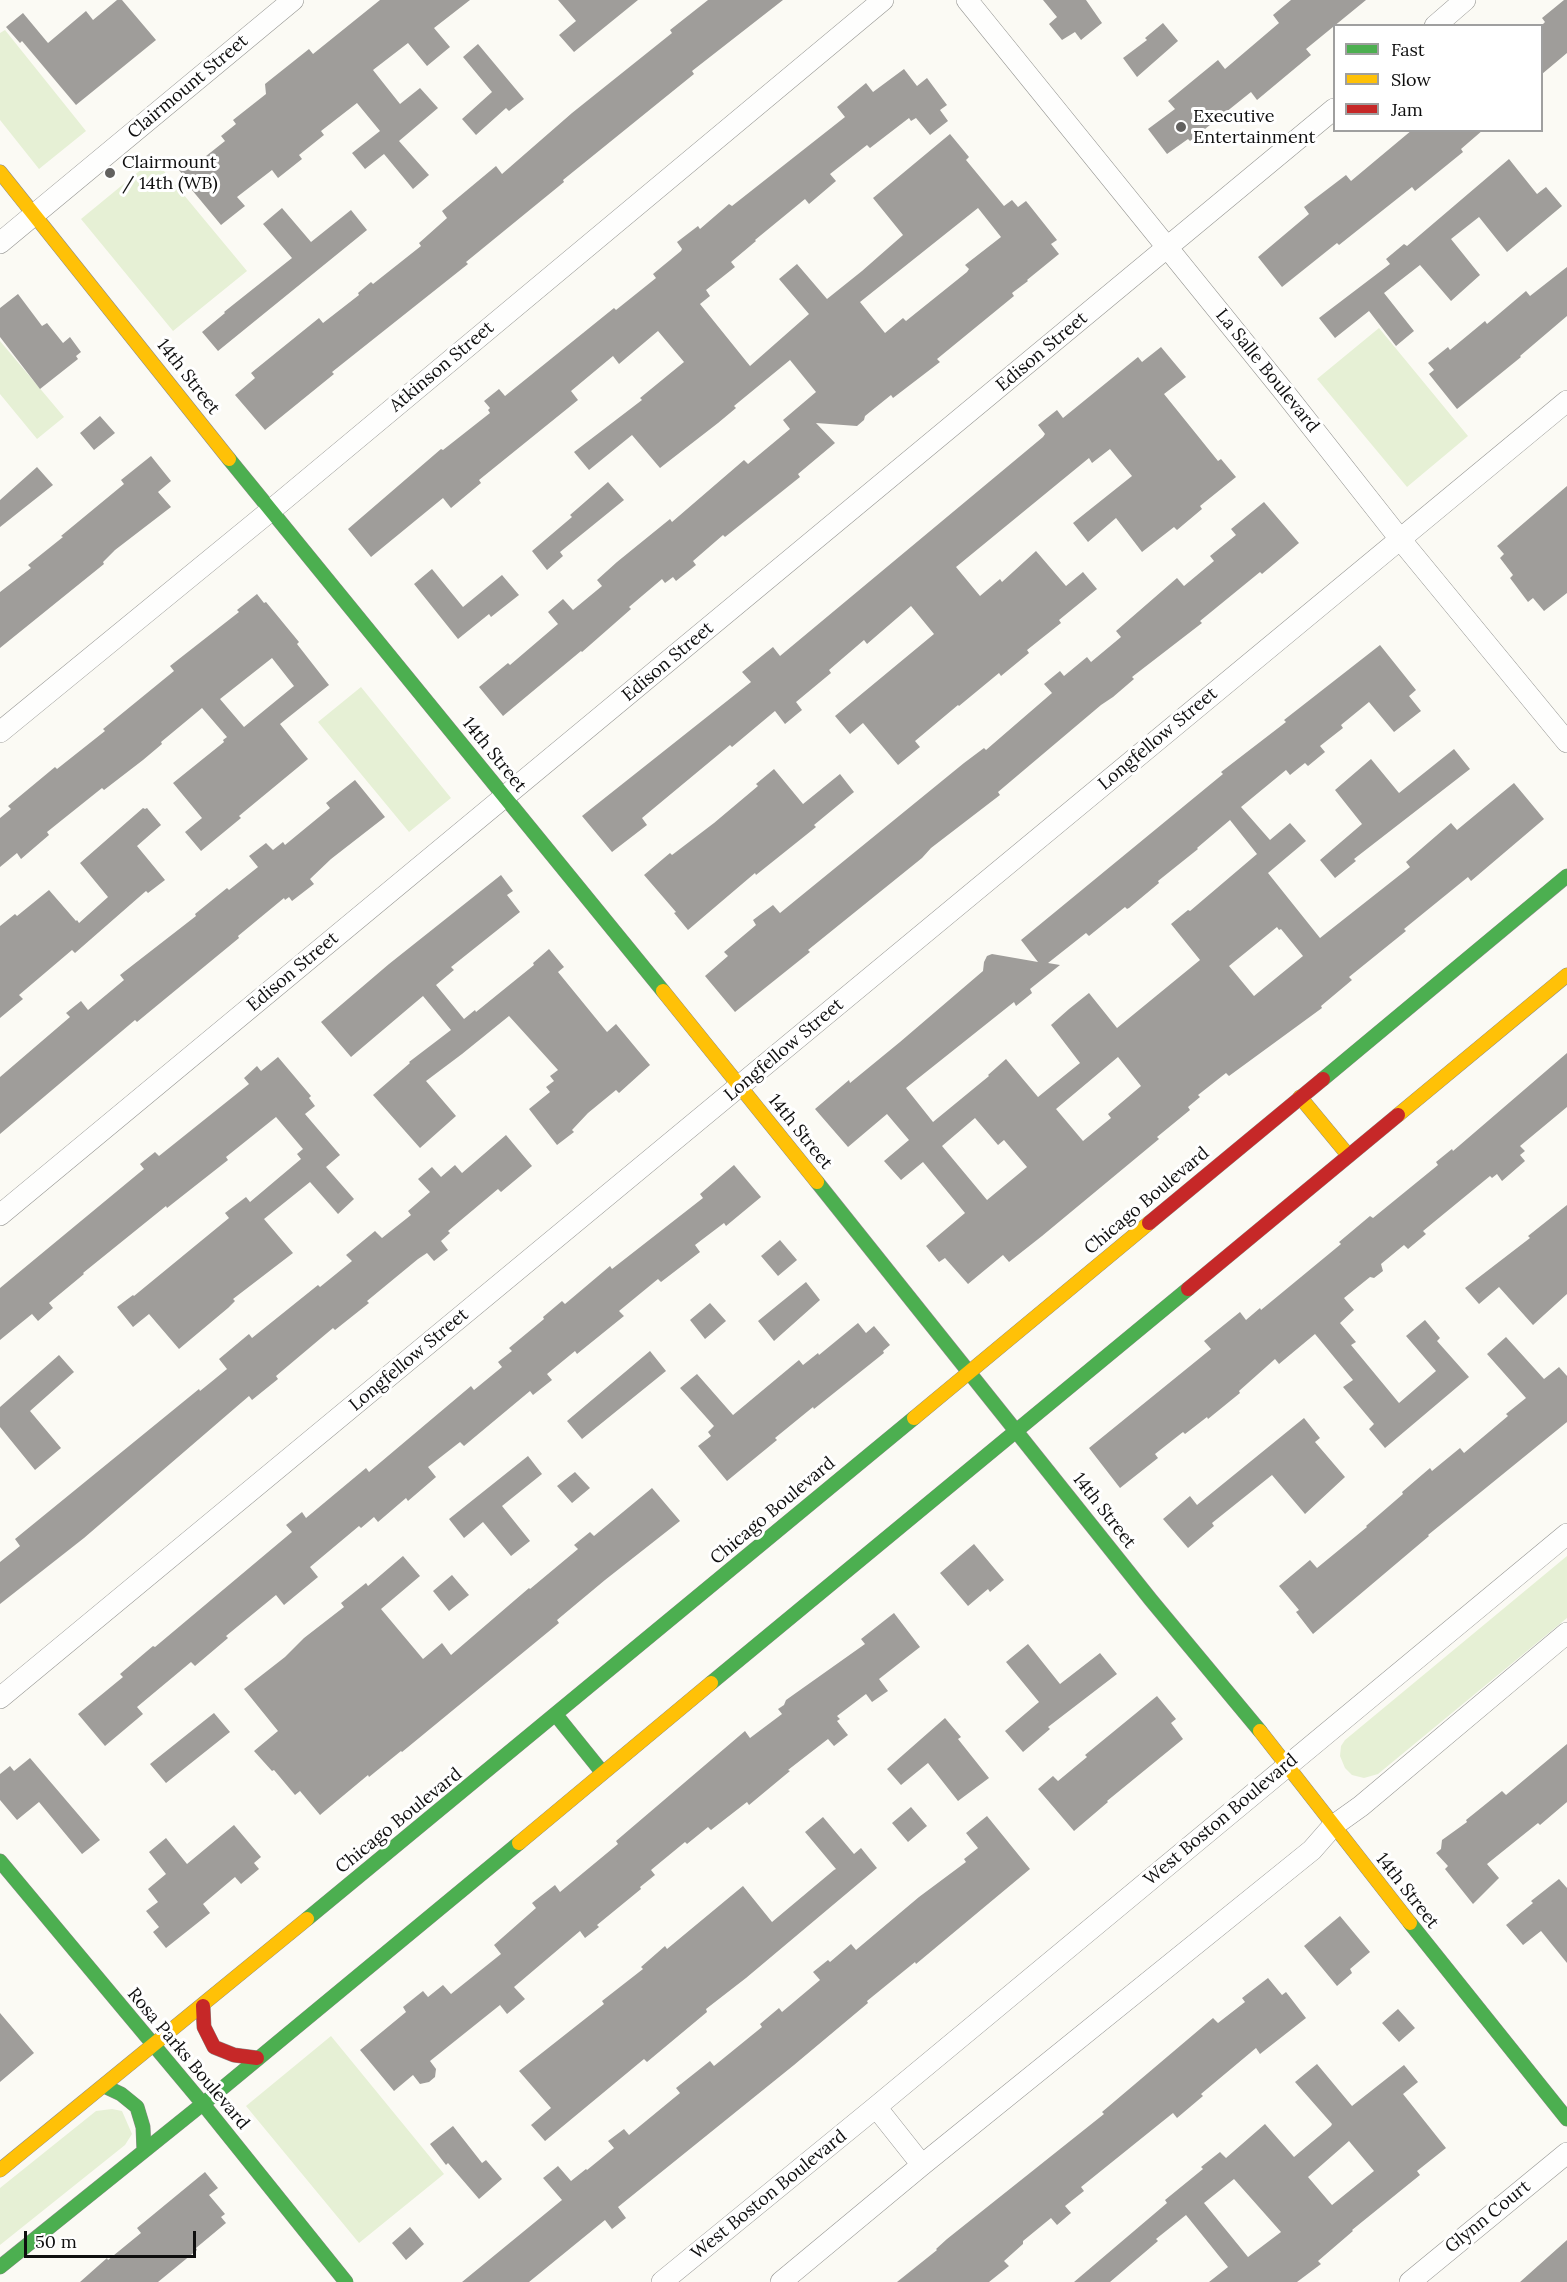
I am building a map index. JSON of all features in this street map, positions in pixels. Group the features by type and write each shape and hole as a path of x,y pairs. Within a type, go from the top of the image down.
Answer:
{"street":[{"name":"Clairmount Street","path":"0,243 293,0"},
{"name":"Atkinson Street","path":"0,732 270,511 883,0"},
{"name":"La Salle Boulevard","path":"967,0 1567,742"},
{"path":"1437,24 1465,0"},
{"name":"Edison Street","path":"0,1215 1333,111"},
{"name":"14th Street","path":"0,172 270,511 505,797 1017,1430 1567,2119"},
{"name":"Longfellow Street","path":"0,1698 1567,401"},
{"name":"Chicago Boulevard","path":"0,2170 203,2006 1567,876"},
{"path":"0,2267 202,2104 1567,975"},
{"path":"1300,1097 1348,1155"},
{"name":"West Boston Boulevard","path":"662,2282 876,2108 1567,1534"},
{"path":"781,2282 1312,1850 1333,1826 1361,1806 1567,1633"},
{"path":"556,1714 602,1772"},
{"name":"Rosa Parks Boulevard","path":"0,1861 346,2282"},
{"path":"203,2006 204,2027 214,2047 234,2055 257,2058"},
{"path":"104,2086 122,2094 138,2107 143,2127 144,2151"},
{"path":"876,2108 922,2165"},
{"name":"Glynn Court","path":"1410,2282 1567,2153"}],"green space":[{"path":"5,30 86,131 39,169 0,120 0,33"},
{"path":"154,159 247,271 173,331 81,219"},
{"path":"1379,328 1468,436 1407,487 1317,379"},
{"path":"0,341 64,417 37,439 0,394"},
{"path":"361,687 451,798 409,832 318,722"},
{"path":"1567,1556 1567,1618 1378,1774 1364,1778 1352,1775 1345,1768 1340,1756 1341,1746 1345,1740"},
{"path":"331,2036 444,2174 359,2243 246,2106"},
{"path":"112,2109 122,2111 132,2134 125,2145 0,2245 0,2188 96,2111"}],"building":[{"path":"117,0 122,0 156,40 76,105 22,41 20,43 6,27 23,13 48,43 86,11 93,20"},
{"path":"380,0 470,0 434,28 450,47 427,66 408,43 373,70 400,104 420,88 438,108 399,141 429,175 413,189 384,154 365,169 352,153 380,131 357,103 321,131 324,135 299,155 302,159 278,178 272,170 237,197 245,206 221,225 182,178 184,176 177,168 190,157 196,164 225,141 221,136 236,124 233,120 266,94 265,84 309,49 313,54"},
{"path":"558,0 638,0 574,52 559,35 576,21"},
{"path":"708,0 783,0 692,71 694,74 563,180 564,182 466,262 468,264 332,372 334,374 265,430 235,395 255,378 251,373 319,318 323,323 359,295 358,293 371,282 373,284 421,246 419,243 447,218 442,211 496,166 502,174 572,113 672,33 670,30"},
{"path":"1043,0 1086,0 1102,23 1081,40 1075,32 1062,40 1049,24 1057,17"},
{"path":"1291,0 1366,0 1337,24 1333,24 1333,27 1306,49 1311,55 1257,100 1251,92 1190,141 1188,139 1167,154 1148,129 1175,109 1168,101 1218,60 1225,69 1279,23 1273,15"},
{"path":"1567,0 1567,53 1543,73 1543,24 1545,22 1542,18"},
{"path":"1163,23 1178,41 1137,77 1123,58 1147,40 1145,38"},
{"path":"478,44 524,99 509,111 506,108 476,135 462,119 492,92 463,57"},
{"path":"904,69 917,86 927,78 947,105 940,110 948,121 930,135 916,118 911,121 909,118 870,148 867,145 830,174 836,181 809,204 805,199 755,240 731,262 735,267 706,290 710,296 700,304 750,366 809,314 779,279 797,264 827,299 862,271 903,235 873,198 950,134 969,157 966,160 1004,206 1012,200 1018,207 1026,201 1057,240 1051,244 1059,254 1012,293 1014,296 937,359 940,362 893,398 891,395 865,416 857,426 816,423 835,443 798,474 800,477 725,537 723,535 693,561 696,565 676,581 673,577 665,583 662,579 582,652 503,716 479,687 508,663 510,665 558,624 548,612 563,599 573,610 602,586 597,580 617,562 670,519 672,522 744,460 748,464 790,429 783,420 816,392 790,360 734,406 736,408 718,423 660,468 632,435 589,470 574,452 642,400 640,398 684,362 658,331 619,364 613,356 571,391 578,400 479,480 481,483 451,508 443,498 371,557 348,529 441,449 443,450 490,413 488,410 490,408 484,401 499,389 505,396 614,308 616,310 656,278 653,274 681,251 677,242 698,226 700,229 729,204 732,206 845,117 837,107 866,83 873,92","holes":["978,208 1001,237 965,265 969,269 967,272 906,321 903,318 885,333 860,302"]},
{"path":"1410,132 1481,132 1461,149 1463,152 1415,191 1412,187 1282,287 1258,257 1309,214 1304,207 1346,175 1351,181"},
{"path":"1509,159 1537,194 1546,187 1562,206 1507,252 1479,217 1451,239 1480,275 1451,301 1420,265 1384,293 1414,331 1396,346 1369,311 1335,338 1319,318 1390,264 1386,259 1404,244 1407,246"},
{"path":"282,208 311,242 351,210 367,230 218,351 202,332 292,258 263,224"},
{"path":"1567,267 1567,316 1457,409 1429,374 1434,370 1428,363 1448,347 1450,350 1485,321 1487,324 1526,291 1530,296"},
{"path":"18,294 42,326 47,323 63,343 70,337 81,352 76,356 78,359 40,389 0,337 0,308"},
{"path":"1161,347 1186,377 1164,394 1218,461 1221,459 1236,477 1200,506 1202,509 1177,530 1174,527 1142,552 1116,518 1088,542 1073,523 1132,476 1110,449 1092,463 1089,458 956,567 980,596 1000,579 1002,582 1036,551 1066,586 1083,572 1097,589 1059,620 1061,623 1027,650 1029,653 1001,676 999,673 915,741 920,747 898,765 863,723 850,734 835,716 934,634 911,606 867,644 864,640 829,670 831,673 796,702 802,710 785,724 775,711 642,818 647,825 612,852 582,816 751,682 742,672 773,647 780,656 1043,437 1045,434 1038,425 1057,410 1063,418 1138,357 1142,362"},
{"path":"100,416 115,433 94,450 80,433"},
{"path":"151,456 171,481 158,492 171,507 115,550 103,562 104,564 0,648 0,592 31,568 28,565 124,484 121,480"},
{"path":"37,467 53,485 0,527 0,500"},
{"path":"608,482 624,500 560,552 563,556 547,570 532,551"},
{"path":"1567,486 1567,593 1544,611 1533,598 1528,602 1510,578 1513,575 1500,558 1504,554 1497,546"},
{"path":"1264,502 1299,543 1132,677 1134,679 998,792 1000,795 931,848 922,858 808,950 810,952 735,1012 705,976 728,956 724,952 756,925 753,920 773,905 780,913 964,763 984,748 986,750 1052,693 1044,684 1060,671 1064,676 1087,657 1091,662 1121,637 1116,631 1177,578 1184,586 1214,561 1210,556 1236,535 1231,529"},
{"path":"432,569 463,607 502,575 519,595 491,617 489,614 458,639 414,584"},
{"path":"257,594 299,642 297,644 329,685 280,724 308,759 201,851 185,832 202,818 173,783 224,742 223,740 227,737 202,708 143,760 104,790 102,788 47,832 49,835 21,859 17,853 0,867 0,818 11,809 8,806 55,767 57,769 105,731 103,729 174,671 170,666 239,612 237,610","holes":["272,658 294,686 244,727 220,699"]},
{"path":"1380,645 1416,690 1409,696 1421,711 1394,732 1369,702 1341,725 1343,728 1320,746 1325,752 1308,766 1305,763 1290,775 1286,770 1241,807 1270,840 1290,823 1306,841 1268,873 1320,938 1410,867 1406,862 1451,823 1457,830 1514,783 1544,819 1471,881 1468,877 1404,929 1406,931 1349,977 1352,980 1321,1006 1322,1008 1229,1076 1226,1073 1198,1095 1200,1097 1188,1107 1190,1110 1157,1137 1159,1139 1042,1236 1009,1262 1003,1255 968,1284 945,1258 939,1262 926,1246 965,1213 923,1162 901,1180 884,1161 909,1140 887,1114 848,1147 815,1109 900,1042 983,971 987,956 992,954 1038,962 1021,940 1223,774 1221,772 1286,722 1284,720","holes":["1230,820 1257,854 1190,911 1188,910 1171,924 1200,960 1117,1028 1089,993 1069,1009 1051,1025 1080,1063 1038,1097 1006,1059 933,1122 906,1088 1014,1002 1016,1006 1032,993 1030,989 1060,965 1048,963 1086,933 1089,936 1125,907 1129,908","1277,927 1303,956 1254,996 1229,966","1118,1057 1141,1086 1108,1114 1111,1118 1083,1141 1056,1109","975,1118 998,1145 1004,1140 1027,1167 987,1200 942,1146"]},
{"path":"1454,749 1470,769 1354,859 1356,861 1335,878 1320,860 1362,824 1335,790 1371,759 1399,793"},
{"path":"774,769 803,804 840,774 854,792 814,825 816,827 756,875 755,873 688,930 674,913 676,912 644,875 670,853 672,855 714,823 758,786 756,784"},
{"path":"355,780 385,817 331,859 310,879 314,884 292,901 289,897 285,900 284,898 238,936 239,938 137,1022 135,1020 0,1134 0,1077 70,1017 66,1013 81,1001 88,1010 124,980 120,975 196,916 195,914 227,888 229,890 258,867 249,856 266,843 273,850 283,842 285,845 330,808 326,803"},
{"path":"143,808 147,808 161,825 137,846 165,880 148,893 146,891 75,953 72,950 19,995 23,999 0,1018 0,926 15,914 17,916 49,890 79,923 108,897 80,863"},
{"path":"501,875 513,891 507,895 520,912 451,967 454,970 436,985 464,1019 534,965 533,963 549,949 564,967 558,972 607,1032 616,1024 650,1065 619,1093 616,1090 588,1113 572,1130 574,1132 557,1145 529,1109 550,1092 546,1087 554,1081 550,1076 558,1070 509,1016 426,1081 456,1116 420,1148 373,1095 409,1062 451,1030 423,996 351,1057 321,1022 389,964"},
{"path":"1567,1053 1567,1107 1520,1146 1525,1151 1520,1155 1525,1161 1502,1181 1497,1174 1492,1178 1490,1176 1423,1231 1426,1234 1408,1249 1404,1245 1381,1264 1383,1271 1374,1278 1370,1277 1344,1298 1354,1310 1340,1323 1356,1342 1351,1345 1399,1403 1436,1371 1406,1336 1425,1320 1440,1338 1437,1341 1469,1377 1385,1448 1369,1429 1374,1424 1343,1387 1353,1380 1315,1334 1279,1364 1275,1359 1239,1391 1240,1393 1208,1419 1207,1417 1185,1434 1183,1432 1155,1454 1158,1458 1120,1488 1089,1448 1211,1349 1204,1341 1240,1312 1246,1320 1260,1308 1261,1310 1341,1244 1339,1242 1370,1216 1373,1218 1438,1165 1436,1162 1452,1149 1453,1151"},
{"path":"278,1057 311,1096 309,1098 315,1106 305,1114 340,1155 326,1167 354,1199 338,1214 310,1182 264,1219 293,1253 233,1299 235,1301 228,1308 179,1349 149,1314 133,1327 117,1307 134,1296 229,1218 225,1213 246,1197 250,1202 301,1159 297,1154 303,1149 276,1117 226,1157 228,1160 167,1208 166,1206 83,1273 49,1303 53,1308 38,1321 32,1314 0,1340 0,1288 144,1169 140,1164 155,1152 159,1156 249,1084 244,1078 257,1066 261,1071"},
{"path":"506,1135 532,1166 501,1192 498,1189 448,1231 450,1233 441,1241 448,1250 434,1261 427,1253 418,1259 367,1301 369,1303 335,1330 333,1328 276,1376 278,1379 252,1400 249,1396 84,1538 0,1604 0,1562 20,1546 15,1539 199,1389 200,1391 227,1369 219,1359 249,1334 252,1338 352,1261 346,1255 375,1231 382,1238 411,1215 408,1211 430,1192 418,1179 432,1167 441,1177 455,1165 462,1173"},
{"path":"734,1165 761,1197 726,1226 724,1223 695,1245 700,1252 661,1282 658,1279 619,1311 624,1316 577,1354 575,1351 547,1374 552,1380 533,1395 530,1391 464,1446 460,1442 428,1467 436,1477 408,1501 406,1498 378,1522 374,1517 361,1528 359,1526 310,1567 318,1577 284,1605 276,1595 226,1636 228,1638 195,1666 191,1662 137,1707 143,1714 105,1746 78,1714 123,1677 120,1674 292,1532 286,1525 302,1512 306,1518 366,1468 369,1472 471,1386 474,1390 502,1367 498,1362 512,1351 509,1348 544,1319 543,1317 562,1301 565,1304 610,1266 612,1269 703,1198 700,1194"},
{"path":"1567,1205 1567,1294 1533,1325 1499,1287 1479,1304 1465,1288 1530,1238 1528,1236"},
{"path":"780,1240 797,1260 778,1276 761,1256"},
{"path":"806,1282 820,1300 774,1341 758,1321"},
{"path":"710,1303 726,1321 705,1339 690,1320"},
{"path":"858,1323 866,1333 874,1326 890,1345 883,1351 884,1353 814,1409 813,1407 727,1481 698,1446 711,1436 708,1432 714,1426 680,1388 697,1374 733,1415 799,1360 803,1365 818,1353 819,1355"},
{"path":"1506,1337 1544,1379 1559,1367 1567,1376 1567,1422 1428,1535 1313,1634 1296,1612 1299,1610 1279,1586 1310,1560 1317,1568 1367,1527 1430,1468 1432,1471 1460,1448 1464,1453 1526,1398 1487,1354"},
{"path":"650,1351 666,1371 582,1439 567,1421"},
{"path":"59,1355 74,1372 30,1411 61,1448 35,1470 0,1427 0,1407"},
{"path":"1304,1418 1320,1438 1315,1442 1345,1477 1305,1514 1272,1475 1212,1523 1214,1526 1188,1548 1163,1519 1190,1496 1197,1505"},
{"path":"528,1456 542,1474 502,1506 530,1541 511,1556 483,1522 464,1538 449,1519"},
{"path":"575,1472 590,1488 572,1503 557,1486"},
{"path":"652,1488 680,1521 605,1580 557,1620 559,1623 402,1752 369,1777 368,1775 320,1815 300,1791 295,1795 254,1751 278,1731 244,1689 344,1607 341,1603 366,1583 368,1586 403,1556 420,1576 381,1609 423,1659 442,1643 451,1655 578,1549 574,1545 590,1532 594,1536"},
{"path":"974,1544 1004,1580 990,1592 988,1589 968,1606 940,1573"},
{"path":"452,1575 469,1595 449,1611 433,1591"},
{"path":"894,1613 920,1647 879,1679 888,1691 872,1702 866,1694 837,1716 840,1719 837,1721 848,1735 834,1746 828,1739 788,1770 790,1771 749,1805 747,1802 711,1830 708,1827 687,1844 685,1842 651,1870 655,1875 597,1925 599,1927 585,1938 580,1931 514,1987 525,1999 507,2014 500,2005 430,2061 436,2069 435,2077 429,2082 420,2084 413,2075 394,2091 360,2050 406,2012 403,2007 423,1991 428,1997 443,1985 451,1994 501,1954 494,1945 536,1908 532,1903 555,1885 560,1892 618,1844 616,1841 745,1731 750,1738 782,1714 778,1709 784,1705 786,1700 865,1644 861,1639"},
{"path":"1028,1644 1060,1684 1100,1653 1117,1674 1048,1727 1050,1729 1023,1752 1005,1731 1039,1702 1006,1662"},
{"path":"1157,1696 1176,1719 1171,1723 1183,1739 1074,1831 1038,1789 1053,1776 1058,1781 1087,1757 1085,1755"},
{"path":"214,1713 230,1732 166,1783 150,1764"},
{"path":"945,1718 961,1737 958,1739 989,1778 958,1801 928,1763 901,1785 887,1769"},
{"path":"1567,1744 1567,1802 1487,1864 1499,1878 1473,1904 1445,1869 1448,1866 1436,1853 1441,1849 1442,1840 1467,1822 1466,1820 1502,1791 1506,1795"},
{"path":"30,1758 100,1840 82,1854 39,1802 17,1820 0,1800 0,1774 10,1766 14,1771"},
{"path":"911,1807 927,1826 908,1842 892,1823"},
{"path":"987,1816 1030,1869 916,1964 915,1962 867,2001 868,2003 794,2065 618,2207 626,2218 612,2229 605,2220 529,2282 462,2282 562,2200 543,2178 558,2166 571,2181 587,2170 614,2148 608,2141 624,2129 629,2135 680,2093 676,2088 710,2061 714,2066 762,2027 760,2024 779,2008 782,2012 820,1980 813,1972 828,1960 830,1962 851,1944 856,1950 919,1897 966,1862 964,1859 978,1848 966,1833"},
{"path":"823,1817 854,1854 861,1848 877,1868 706,2009 707,2012 647,2062 644,2059 545,2141 531,2125 551,2108 519,2071 604,2004 602,2001 643,1969 641,1967 665,1946 667,1949 743,1886 772,1922 836,1869 805,1832"},
{"path":"234,1825 261,1857 254,1863 259,1869 241,1884 235,1877 203,1904 210,1913 166,1948 153,1932 159,1927 146,1911 158,1902 148,1889 166,1874 149,1852 166,1838 187,1864"},
{"path":"1559,1879 1567,1888 1567,1963 1541,1931 1523,1945 1506,1925"},
{"path":"1340,1916 1370,1952 1350,1969 1352,1973 1337,1986 1304,1946"},
{"path":"1268,1978 1282,1995 1286,1992 1306,2018 1260,2054 1256,2048 1201,2094 1203,2096 1177,2118 1173,2113 1081,2187 1084,2191 1065,2206 1071,2213 1057,2225 1051,2218 1023,2241 1023,2244 1004,2261 1009,2266 989,2282 897,2282 937,2250 947,2239 1104,2114 1102,2112 1213,2018 1218,2023 1245,2002 1242,1998"},
{"path":"1398,2009 1415,2028 1399,2042 1382,2023"},
{"path":"0,2013 34,2053 0,2082"},
{"path":"1317,2064 1352,2106 1404,2065 1418,2082 1403,2094 1446,2148 1417,2171 1420,2175 1352,2230 1318,2261 1321,2264 1297,2282 1209,2282 1228,2267 1186,2215 1156,2239 1158,2241 1110,2282 1074,2282 1167,2203 1165,2200 1203,2169 1201,2167 1220,2152 1226,2158 1265,2124 1294,2157 1331,2126 1332,2124 1295,2082","holes":["1349,2141 1374,2171 1332,2205 1308,2177","1234,2179 1281,2232 1248,2257 1204,2203"]},
{"path":"453,2126 482,2163 486,2160 502,2179 479,2199 448,2163 446,2165 430,2144"},
{"path":"205,2172 218,2188 209,2195 225,2214 221,2217 226,2223 196,2248 197,2250 158,2282 80,2282 107,2258 108,2260 141,2233 137,2228"},
{"path":"410,2227 424,2244 406,2260 392,2243"},
{"path":"1567,2240 1567,2282 1520,2282"}],"traffic: fast":[{"path":"229,459 663,991"},
{"path":"1323,1079 1567,876"},
{"path":"817,1182 1151,1600 1260,1731"},
{"path":"711,1683 1188,1289"},
{"path":"307,1919 914,1418"},
{"path":"556,1715 602,1772"},
{"path":"0,2267 225,2086 519,1843"},
{"path":"0,1861 203,2104 346,2282"},
{"path":"1410,1923 1567,2119"},
{"path":"104,2086 121,2094 137,2107 143,2127 144,2151"}],"traffic: slow":[{"path":"0,172 229,459"},
{"path":"1398,1115 1567,975"},
{"path":"663,991 817,1182"},
{"path":"1300,1097 1348,1155"},
{"path":"914,1418 1149,1223"},
{"path":"519,1843 711,1683"},
{"path":"1260,1731 1410,1923"},
{"path":"0,2170 307,1919"}],"traffic: jam":[{"path":"1149,1223 1323,1079"},
{"path":"1188,1289 1398,1115"},
{"path":"203,2006 204,2027 214,2047 234,2055 257,2058"}],"place":[{"name":"Executive Entertainment","path":"1181,127"},
{"name":"Clairmount / 14th (WB)","path":"110,173"}]}
